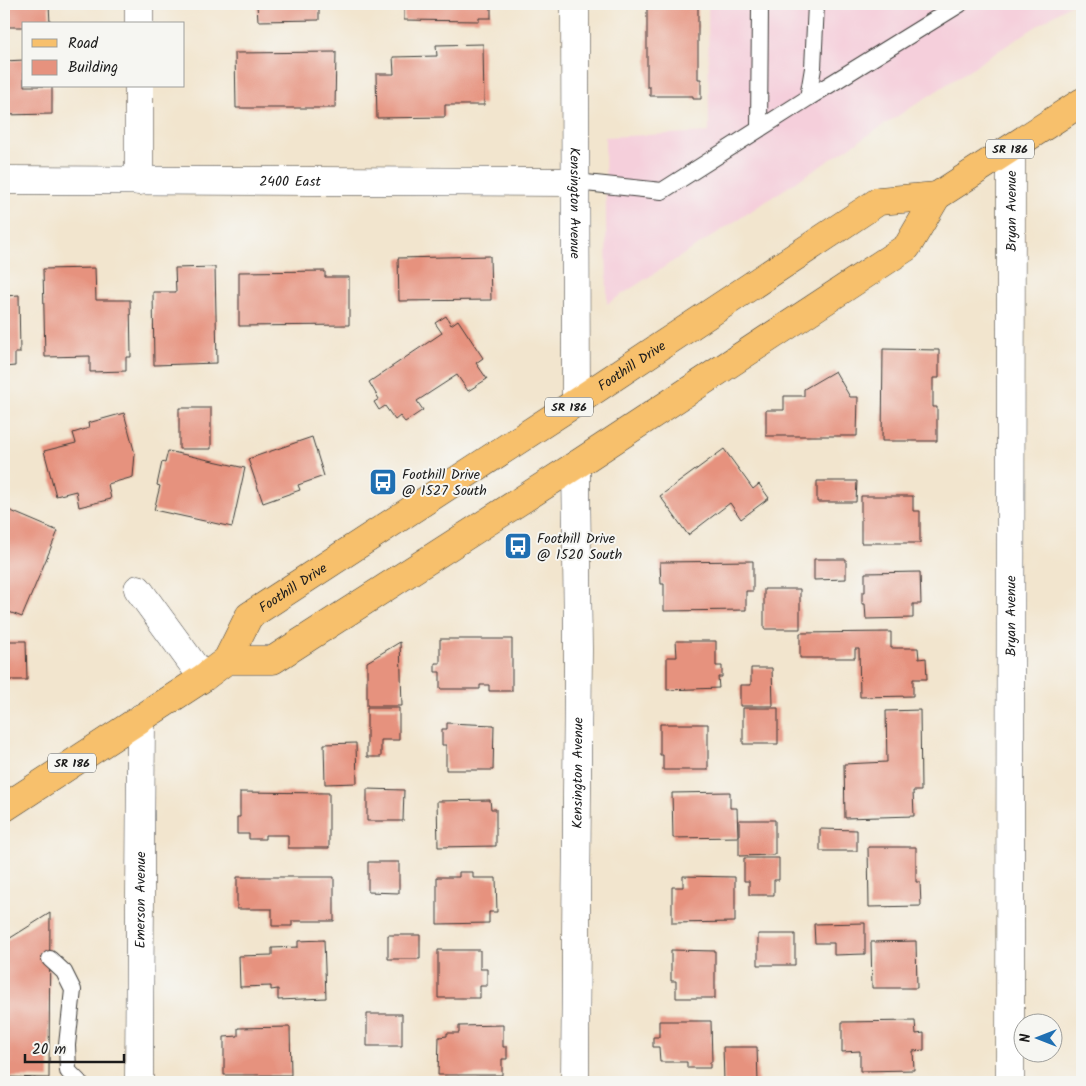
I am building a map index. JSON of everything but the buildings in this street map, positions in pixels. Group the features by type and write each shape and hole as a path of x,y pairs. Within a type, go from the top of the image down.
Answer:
{"main road":[{"name":"Foothill Drive","path":"227,660 273,660 576,465 907,247 938,196 1082,102"},
{"name":"Foothill Drive","path":"4,808 203,678 227,660 249,616 879,201 938,196"}],"street":[{"path":"139,4 139,22"},
{"name":"Kensington Avenue","path":"575,4 576,402"},
{"path":"139,88 139,180"},
{"name":"Bryan Avenue","path":"1010,1082 1011,149"},
{"name":"2400 East","path":"4,180 576,182"},
{"name":"Kensington Avenue","path":"575,1082 578,649 576,465"},
{"path":"138,590 203,678"},
{"name":"Emerson Avenue","path":"138,1082 141,718"}],"lane":[{"path":"759,129 760,4"},
{"path":"808,98 813,68 816,4"},
{"path":"576,182 662,191 960,4"},
{"path":"50,958 64,972 73,990 67,1045 68,1070 79,1082"}],"shaded area":[{"path":"708,4 1071,4 607,304 605,137 709,132"}],"place":[{"name":"Foothill Drive @ 1527 South","path":"383,482"},
{"name":"Foothill Drive @ 1520 South","path":"518,546"}]}
